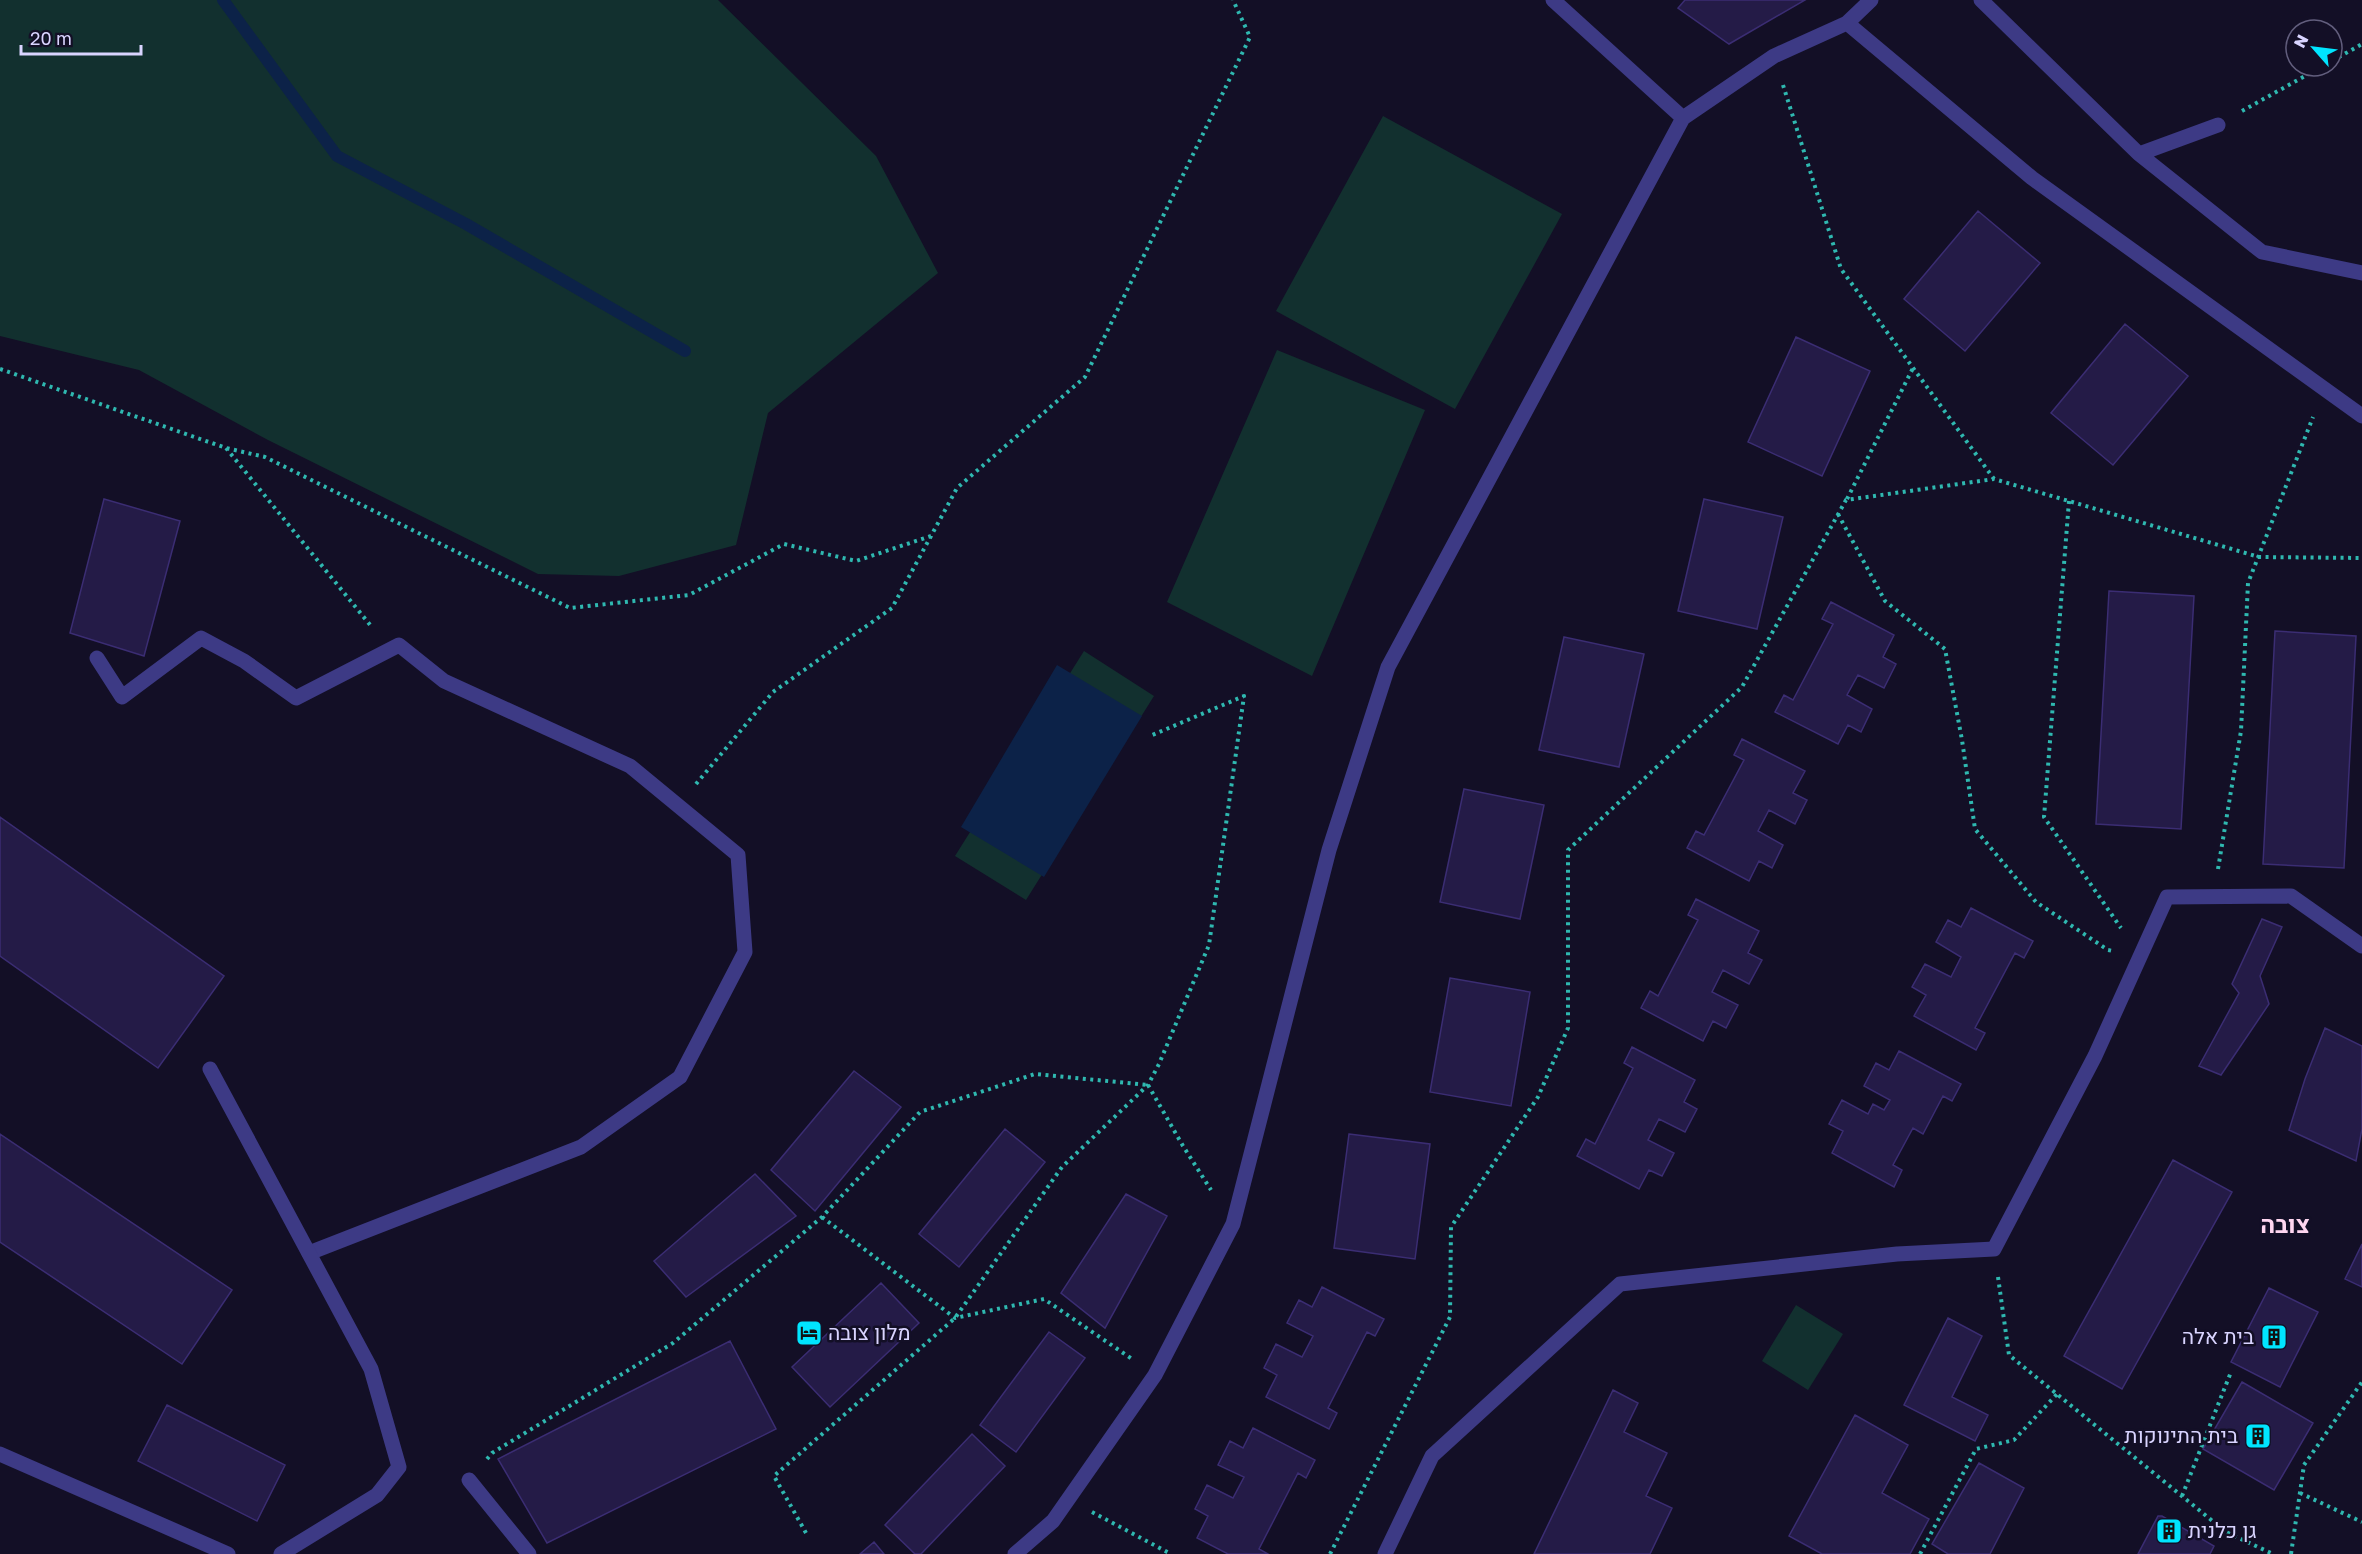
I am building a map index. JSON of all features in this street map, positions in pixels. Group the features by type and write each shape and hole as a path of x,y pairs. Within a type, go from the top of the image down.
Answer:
{"street":[{"path":"1553,0 1683,118"},
{"path":"1015,1554 1053,1521 1155,1375 1233,1224 1329,850 1388,667 1683,118 1774,56 1847,23 1871,0"},
{"path":"1981,0 2139,154 2262,252 2362,273"},
{"path":"1847,23 2032,178 2362,416"},
{"path":"2139,154 2218,125"},
{"path":"97,658 122,698 201,638 244,661 296,698 399,645 444,681 630,766 738,855 745,952 680,1077 580,1147 309,1253"},
{"path":"1384,1554 1432,1456 1620,1284 1897,1254 1994,1249 2095,1056 2167,897 2291,896 2362,946"},
{"path":"210,1069 371,1369 399,1467 377,1495 281,1554"},
{"path":"0,1454 228,1554"},
{"path":"469,1480 529,1554"}],"path":[{"path":"678,805 773,692 892,608 957,488 1085,377 1250,37 1233,0"},
{"path":"2344,54 2362,44"},
{"path":"1774,56 1841,269 1994,479"},
{"path":"2218,125 2302,78"},
{"path":"1330,1554 1450,1317 1451,1227 1538,1097 1568,1028 1568,850 1742,687 1846,500 1913,368"},
{"path":"0,369 226,448 265,457 570,608 689,595 784,544 856,561 932,535"},
{"path":"2213,896 2241,731 2248,583 2324,389"},
{"path":"226,448 376,632 399,645"},
{"path":"1846,500 1994,479 2259,557 2362,558"},
{"path":"2069,501 2044,817 2140,956"},
{"path":"1838,514 1886,601 1945,649 1962,740 1975,829 2036,902 2108,950 2140,956"},
{"path":"806,1533 774,1476 955,1318 1062,1167 1148,1085 1160,1064 1209,945 1244,696 1150,736"},
{"path":"469,1480 492,1454 673,1343 822,1217 920,1112 1035,1074 1148,1085"},
{"path":"1148,1085 1183,1146 1233,1224"},
{"path":"822,1217 955,1318 1044,1299 1155,1375"},
{"path":"1994,1249 2009,1355 2226,1532 2273,1554"},
{"path":"2182,1496 2231,1372"},
{"path":"2291,1554 2304,1465 2362,1382"},
{"path":"1920,1554 1976,1449 2014,1440 2057,1394"},
{"path":"2300,1493 2362,1522"},
{"path":"1068,1498 1171,1554"}],"green space":[{"path":"0,0 718,0 876,156 938,273 768,413 736,545 619,576 538,574 268,440 139,370 0,336"},
{"path":"1383,116 1562,214 1455,409 1276,311"},
{"path":"1277,350 1425,410 1312,676 1167,602"},
{"path":"1084,651 1154,696 1026,900 955,856"},
{"path":"1796,1305 1843,1334 1808,1390 1762,1361"}],"water":[{"path":"1057,665 1142,716 1044,877 961,827"}],"building":[{"path":"1685,0 1805,0 1729,44 1678,8"},
{"path":"1978,211 2040,263 1965,351 1904,299"},
{"path":"2125,324 2188,376 2113,465 2051,413"},
{"path":"1796,337 1870,371 1822,476 1748,442"},
{"path":"104,499 180,521 144,656 70,633"},
{"path":"1704,499 1783,517 1757,629 1678,611"},
{"path":"2109,591 2194,596 2181,829 2096,824"},
{"path":"1831,602 1894,635 1883,657 1896,664 1884,688 1858,675 1847,695 1872,709 1861,732 1848,725 1838,744 1775,712 1784,695 1793,700 1833,624 1822,619"},
{"path":"2275,631 2356,636 2344,868 2263,864"},
{"path":"1564,637 1644,654 1619,767 1539,750"},
{"path":"1742,739 1805,771 1793,793 1807,800 1795,824 1769,810 1758,831 1783,845 1772,868 1759,861 1749,881 1687,848 1696,831 1704,835 1744,760 1734,755"},
{"path":"1464,789 1544,805 1520,919 1440,902"},
{"path":"0,817 224,976 158,1068 0,956"},
{"path":"1696,899 1759,931 1748,953 1762,960 1749,984 1723,970 1712,992 1738,1005 1726,1028 1713,1021 1703,1041 1641,1008 1650,991 1658,996 1698,920 1688,915"},
{"path":"1971,908 2033,941 2024,958 2015,953 1975,1028 1985,1033 1976,1050 1914,1016 1926,995 1912,987 1925,964 1951,977 1961,957 1936,942 1948,920 1961,927"},
{"path":"2262,919 2282,927 2260,976 2269,1004 2221,1075 2199,1066 2239,993 2232,984"},
{"path":"1450,978 1530,992 1511,1106 1430,1092"},
{"path":"2325,1028 2362,1046 2362,1129 2356,1161 2289,1130 2305,1079"},
{"path":"1632,1047 1695,1080 1684,1102 1697,1109 1685,1132 1659,1119 1648,1140 1674,1153 1662,1176 1649,1170 1639,1189 1577,1156 1586,1139 1595,1144 1633,1068 1624,1063"},
{"path":"1899,1051 1961,1084 1952,1101 1943,1096 1923,1134 1913,1128 1893,1165 1902,1170 1894,1187 1832,1153 1843,1131 1829,1124 1842,1100 1868,1114 1873,1104 1884,1110 1890,1100 1864,1086 1876,1063 1889,1070"},
{"path":"854,1071 901,1107 815,1211 771,1170"},
{"path":"1005,1129 1045,1162 959,1267 919,1234"},
{"path":"0,1134 232,1290 182,1364 0,1242"},
{"path":"1349,1134 1430,1144 1415,1259 1334,1248"},
{"path":"2173,1160 2232,1192 2122,1389 2064,1356"},
{"path":"755,1174 796,1216 686,1297 654,1261"},
{"path":"1126,1194 1167,1216 1105,1328 1061,1293"},
{"path":"2362,1244 2362,1287 2345,1279"},
{"path":"881,1283 919,1323 830,1407 792,1367"},
{"path":"1322,1287 1384,1319 1375,1336 1367,1332 1328,1408 1337,1413 1329,1429 1266,1397 1277,1375 1264,1368 1276,1344 1302,1357 1313,1336 1287,1323 1299,1300 1312,1307"},
{"name":"בית אלה","path":"2269,1288 2318,1312 2280,1387 2231,1362"},
{"path":"1948,1318 1982,1336 1952,1397 1988,1415 1975,1441 1904,1405"},
{"path":"1049,1332 1085,1358 1016,1452 980,1425"},
{"path":"730,1341 776,1429 547,1543 498,1459"},
{"name":"בית התינוקות","path":"2242,1382 2313,1423 2274,1490 2203,1449"},
{"path":"1613,1390 1638,1403 1624,1432 1667,1453 1646,1496 1672,1508 1650,1554 1534,1554"},
{"path":"167,1405 285,1465 257,1521 138,1461"},
{"path":"1855,1415 1908,1445 1882,1493 1929,1519 1910,1554 1822,1554 1789,1536"},
{"path":"1253,1428 1315,1460 1306,1478 1298,1473 1259,1549 1268,1554 1228,1554 1197,1538 1208,1516 1195,1509 1207,1485 1233,1498 1244,1477 1218,1465 1230,1441 1243,1448"},
{"path":"972,1434 1005,1466 921,1554 915,1554 885,1525"},
{"path":"1979,1463 2024,1488 1990,1554 1948,1554 1932,1544"},
{"name":"גן כלנית","path":"2158,1516 2162,1516 2214,1546 2210,1554 2138,1554"},
{"path":"874,1542 884,1554 860,1554"}],"waterway":[{"path":"223,0 337,156 466,224 685,351"}],"place":[{"name":"מלון צובה","path":"809,1333"},
{"name":"בית אלה","path":"2274,1337"},
{"name":"בית התינוקות","path":"2258,1436"},
{"name":"גן כלנית","path":"2169,1531"}],"district":[{"name":"צובה","path":"2285,1225"}]}
